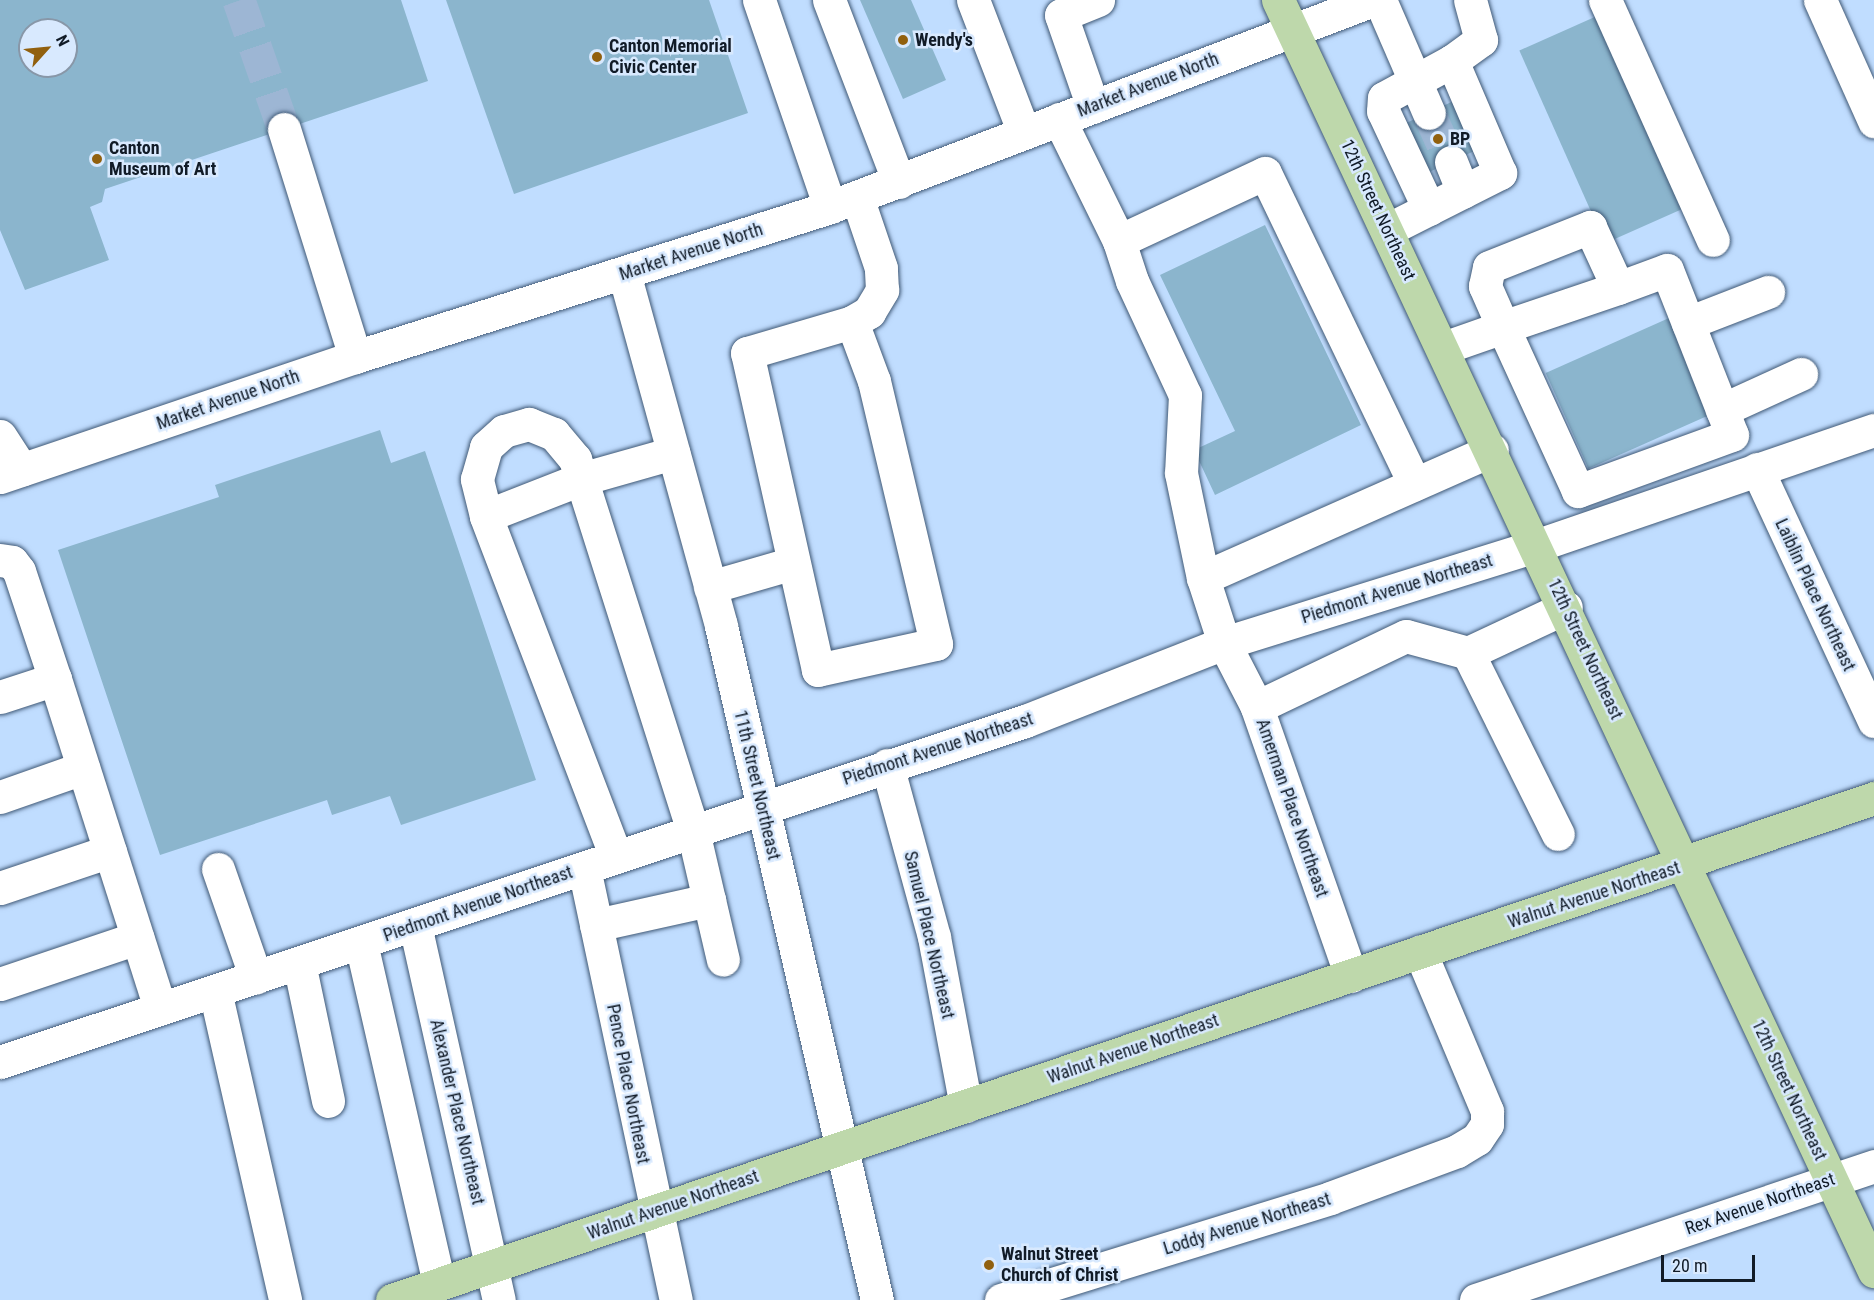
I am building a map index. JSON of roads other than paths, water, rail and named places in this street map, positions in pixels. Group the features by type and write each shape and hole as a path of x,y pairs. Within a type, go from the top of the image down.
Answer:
{"main road":[{"name":"12th Street Northeast","path":"1278,0 1538,545 1684,865 1874,1271"},
{"name":"Walnut Avenue Northeast","path":"392,1300 1419,952 1684,865 1874,798"}],"street":[{"path":"759,0 844,202 881,268 882,290 869,312 852,322 747,353 818,670 936,644 874,381 852,322"},
{"path":"829,0 898,182"},
{"path":"973,0 1024,133"},
{"path":"1093,106 1058,8 1098,0"},
{"name":"Market Avenue North","path":"11,473 355,357 844,202 1373,0"},
{"path":"1380,0 1429,113"},
{"path":"1429,209 1383,111 1384,98 1413,79 1452,61 1481,40 1470,0"},
{"path":"1605,0 1713,240"},
{"path":"1820,0 1874,121"},
{"path":"1387,230 1429,209 1457,177 1500,173 1452,61"},
{"name":"Amerman Place Northeast","path":"1059,120 1119,241 1132,281 1185,395 1181,473 1203,578 1224,643 1257,707 1351,976"},
{"path":"284,129 355,357"},
{"path":"1119,241 1265,173 1415,484"},
{"path":"1443,348 1503,327 1618,288 1667,270 1732,435 1578,491 1503,327 1485,286 1489,267 1590,227 1618,288"},
{"name":"11th Street Northeast","path":"624,273 710,587 877,1300"},
{"path":"1688,323 1768,292"},
{"path":"1722,410 1801,374"},
{"path":"616,857 486,516 477,479 486,447 504,431 529,424 554,434 575,459 693,831 723,960"},
{"name":"Piedmont Avenue Northeast","path":"0,1062 415,925 887,765 1025,721 1224,643 1538,545 1874,430"},
{"path":"0,436 11,473"},
{"path":"1203,578 1492,450"},
{"path":"486,516 581,479 673,453"},
{"name":"Laiblin Place Northeast","path":"1757,469 1874,721"},
{"path":"0,560 12,562 20,572 160,1009"},
{"path":"710,587 793,563"},
{"path":"1257,707 1406,636 1468,653 1566,607"},
{"path":"1468,653 1558,834"},
{"path":"0,697 55,680"},
{"name":"Samuel Place Northeast","path":"887,765 934,937 966,1106"},
{"path":"0,797 83,768"},
{"path":"0,888 110,851"},
{"name":"Pence Place Northeast","path":"584,868 654,1212 676,1300"},
{"path":"218,869 256,978"},
{"path":"596,925 709,900"},
{"name":"Alexander Place Northeast","path":"415,925 499,1300"},
{"path":"0,984 137,938"},
{"path":"361,943 439,1284"},
{"name":"Loddy Avenue Northeast","path":"1001,1300 1330,1198 1457,1151 1484,1130 1487,1111 1419,952"},
{"path":"299,963 328,1101"},
{"path":"215,991 285,1300"},
{"name":"Rex Avenue Northeast","path":"1476,1300 1874,1166"}],"tunnel":[{"path":"239,0 284,129"},
{"path":"1429,113 1451,162"}],"place":[{"name":"Wendy's","path":"903,40"},
{"name":"Canton Memorial Civic Center","path":"597,57"},
{"name":"BP","path":"1438,139"},
{"name":"Canton Museum of Art","path":"97,159"},
{"name":"Walnut Street Church of Christ","path":"989,1265"}]}
